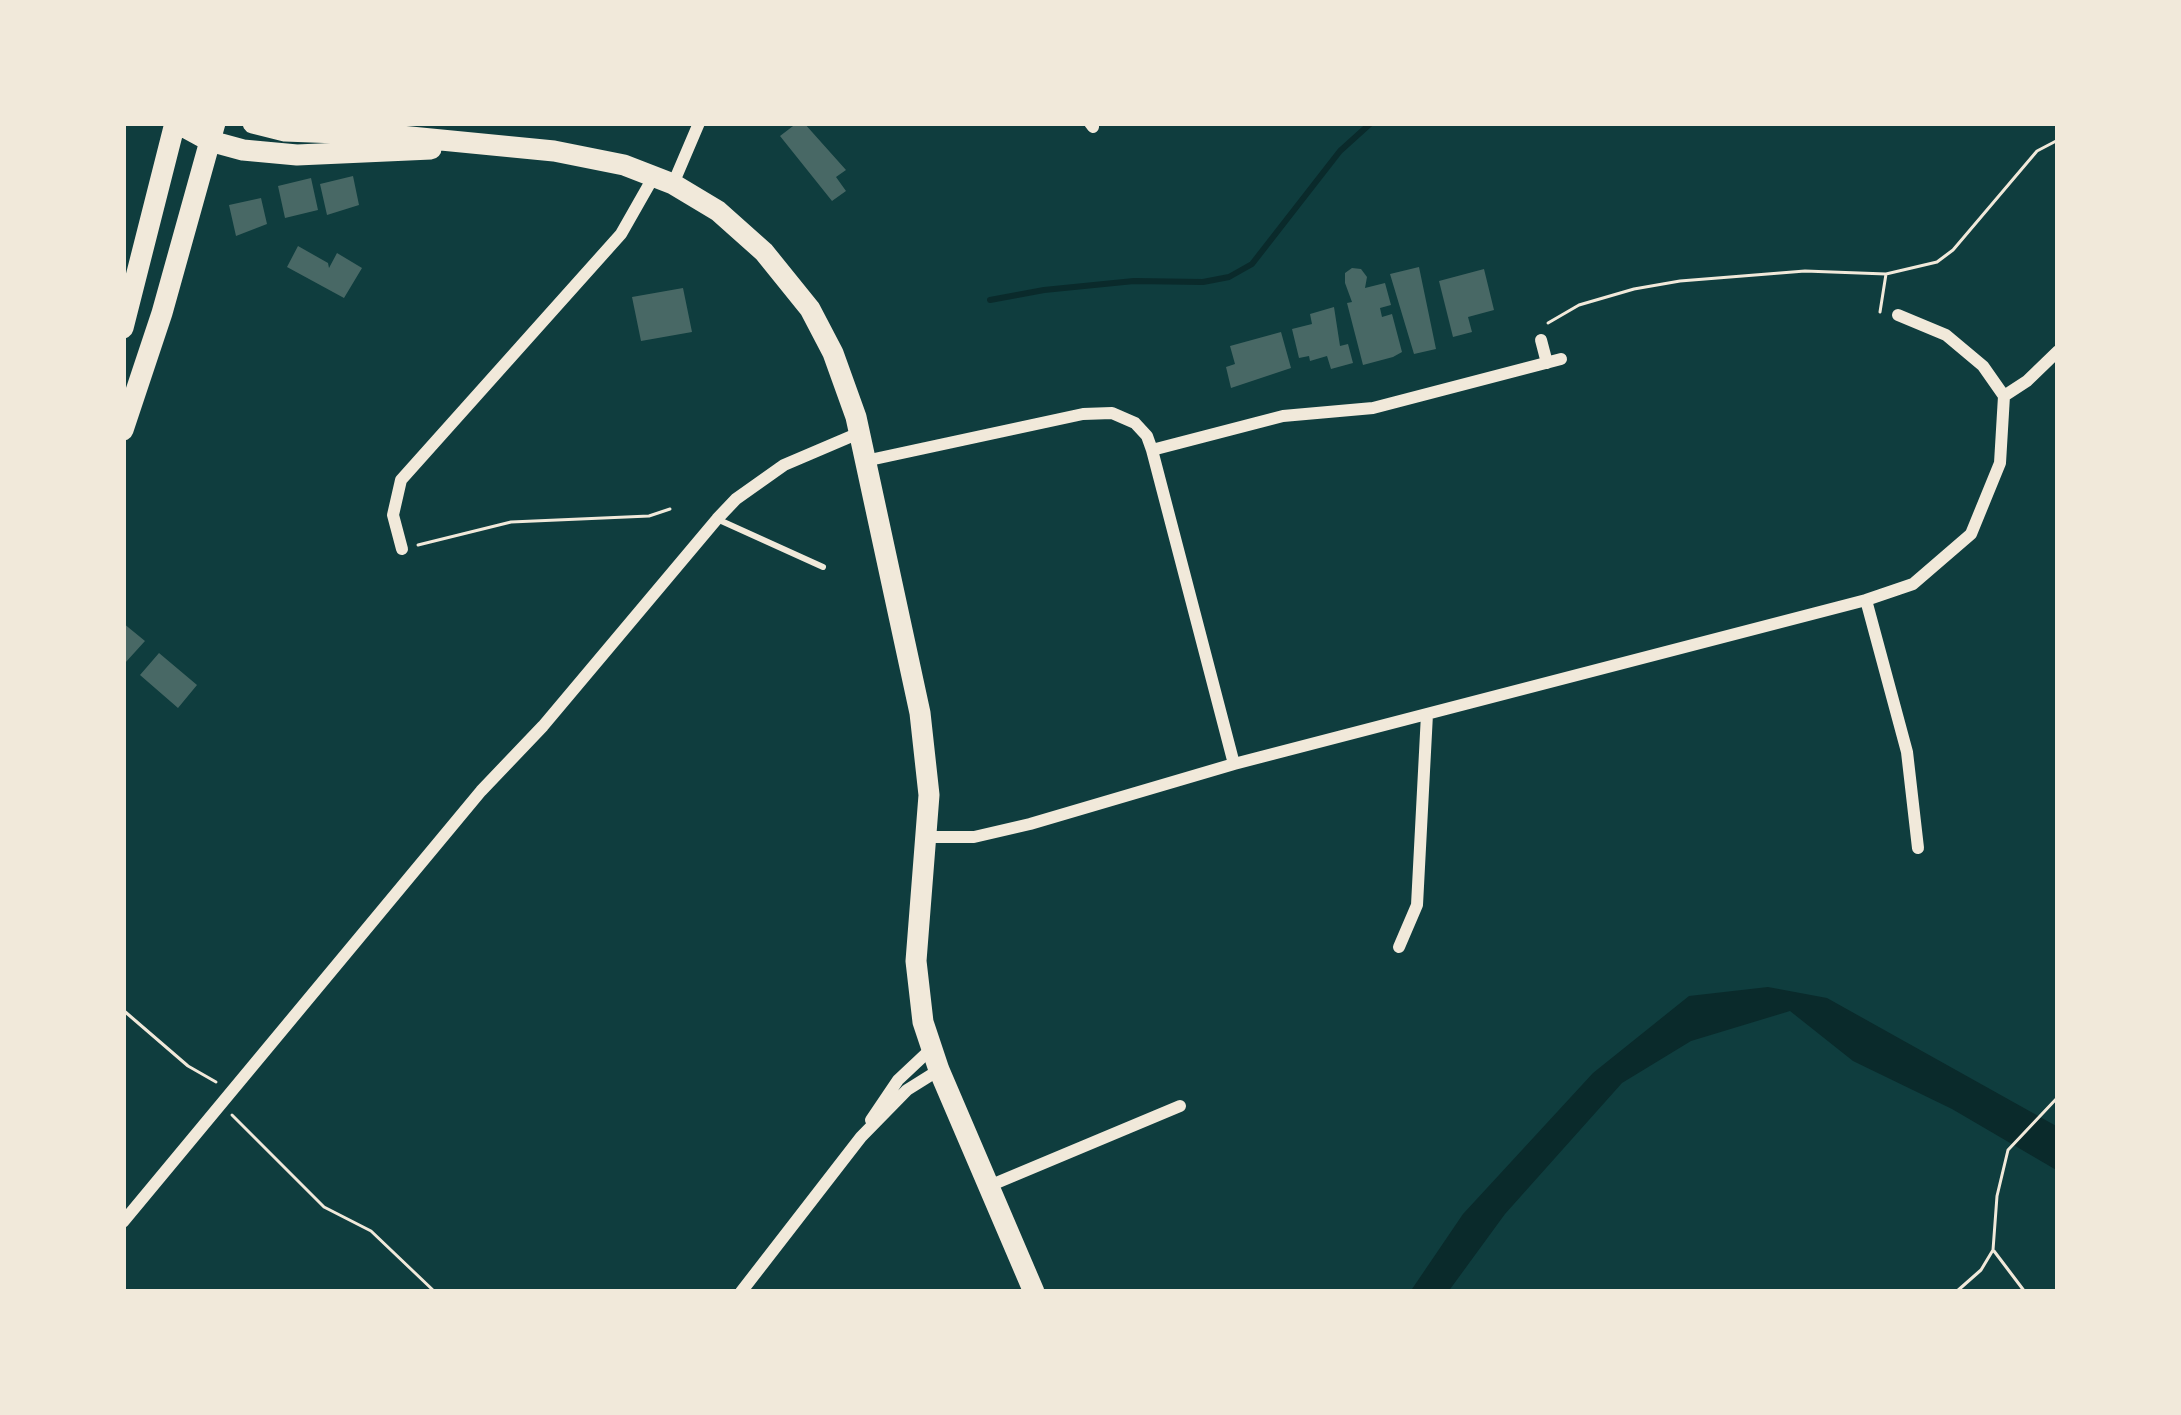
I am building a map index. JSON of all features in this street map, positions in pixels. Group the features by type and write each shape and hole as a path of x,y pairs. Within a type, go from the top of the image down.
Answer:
{"main road":[{"path":"123,328 176,123 212,132 243,150 297,155 390,137"},
{"path":"253,123 390,137 476,134 574,154 664,180 741,230 797,289 833,352 859,433 920,713 929,795 916,961 923,1022 1034,1292"},
{"path":"123,430 212,132"}],"street":[{"path":"401,550 393,515 401,480 621,234 664,180 699,123"},
{"path":"928,837 994,832 1913,584 1972,534 2000,463 2003,397 1983,366 1946,334 1898,315"},
{"path":"1153,450 1283,416 1373,408 1554,361 1540,337"},
{"path":"2003,397 2058,350"},
{"path":"865,461 1098,412 1135,423 1148,436 1153,450 1234,764"},
{"path":"123,1222 481,791 543,726 717,519 748,489 784,465 859,433"},
{"path":"1866,600 1907,752 1918,848"},
{"path":"1399,947 1417,905 1427,713"},
{"path":"861,1137 935,1059"},
{"path":"741,1292 861,1137 898,1080 935,1059"},
{"path":"989,1186 1180,1106"}],"lane":[{"path":"717,519 823,567"}],"path":[{"path":"1540,337 1551,319 1579,304 1680,281 1805,271 1886,274 1937,262 1953,250 2037,151 2058,140"},
{"path":"1880,313 1886,274"},
{"path":"401,550 511,522 650,516 670,508"},
{"path":"123,1010 188,1066 234,1093"},
{"path":"1956,1292 1981,1270 1993,1250 2001,1172 2008,1150 2058,1096"},
{"path":"222,1105 324,1207 371,1231 435,1292"},
{"path":"1993,1250 2025,1292"}],"water":[{"path":"1768,987 1827,998 2058,1127 2058,1171 1952,1109 1853,1061 1790,1011 1691,1041 1622,1083 1505,1214 1448,1292 1410,1292 1463,1214 1593,1073 1689,996"}],"building":[{"path":"804,123 846,170 836,177 846,191 832,201 780,136"},
{"path":"353,176 359,205 327,215 320,184"},
{"path":"311,178 318,210 285,218 278,186"},
{"path":"261,198 267,224 236,236 229,205"},
{"path":"298,246 329,268 337,253 362,268 344,298 287,267"},
{"path":"1419,267 1436,349 1414,354 1390,274"},
{"path":"1361,269 1367,277 1365,288 1385,283 1391,305 1380,308 1382,317 1392,314 1402,352 1393,357 1363,365 1347,303 1352,302 1345,273"},
{"path":"1484,269 1494,310 1468,317 1472,332 1453,337 1439,281"},
{"path":"683,288 692,332 641,341 632,297"},
{"path":"1334,307 1340,346 1348,344 1353,363 1331,369 1327,356 1310,361 1309,356 1299,358 1292,329 1312,324 1310,314"},
{"path":"1281,332 1291,368 1231,388 1226,367 1235,364 1230,346"},
{"path":"123,623 145,641 125,663 123,661"},
{"path":"159,653 197,685 178,708 140,675"}],"waterway":[{"path":"990,300 1134,281 1203,282 1229,277 1252,264 1340,151 1371,123"}]}
